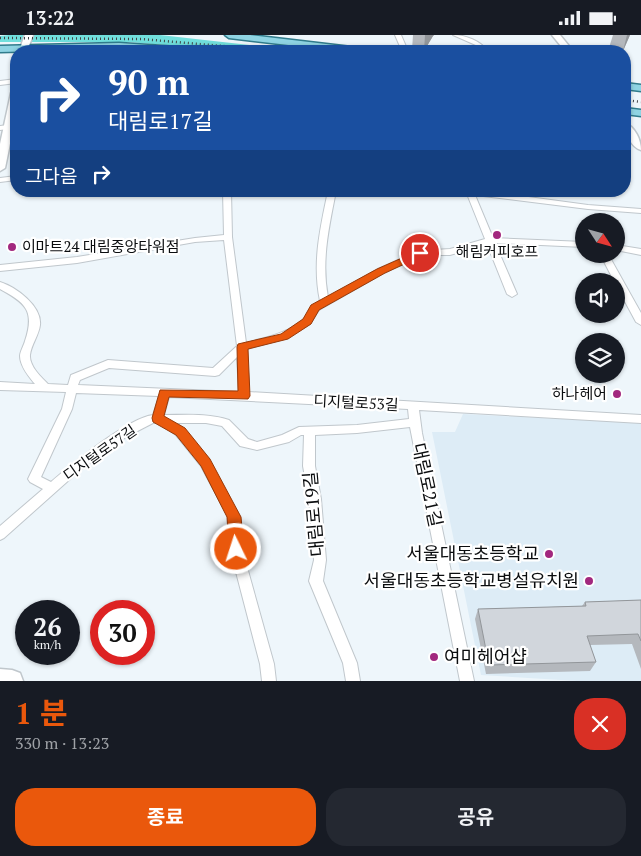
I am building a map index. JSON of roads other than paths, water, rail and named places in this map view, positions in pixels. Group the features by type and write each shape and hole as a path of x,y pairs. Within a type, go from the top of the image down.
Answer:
{"main road":[{"path":"229,35 256,42 291,45"},
{"path":"556,35 564,45"},
{"path":"0,166 9,127"},
{"path":"631,132 640,143"},
{"path":"0,680 12,681"}],"street":[{"path":"456,35 480,45"},
{"path":"227,197 228,237 242,347 244,396"},
{"path":"325,302 320,283 320,244 331,197"},
{"path":"470,197 491,240 512,294"},
{"path":"514,197 641,211"},
{"path":"0,268 77,260 188,241 228,237"},
{"path":"52,488 34,479 67,409 74,378 108,364 215,372 242,347 284,337 308,322 314,308 381,271 420,253 450,252 491,240 575,245"},
{"path":"625,249 641,252"},
{"path":"609,263 641,322"},
{"path":"0,285 20,296 34,314 35,325 25,355 32,374 45,388"},
{"name":"디지털로53길","path":"0,386 244,396 641,419"},
{"path":"164,393 158,418 180,432 205,463 234,517 236,549 267,664 269,681"},
{"name":"대림로21길","path":"413,406 467,681"},
{"name":"디지털로57길","path":"0,534 74,469 122,434 151,419 206,419 225,423 244,443 257,446 285,439 299,431 357,429 415,422"},
{"name":"대림로19길","path":"310,431 309,466 315,499 320,560 316,581 350,663 353,681"}],"water":[{"path":"160,35 250,45 165,45 129,42 0,42 0,36"}],"railway":[{"path":"0,38 141,39 211,45"},
{"path":"631,101 641,102"}],"place":[{"name":"해림커피호프","path":"497,235"},
{"name":"이마트24 대림중앙타워점","path":"12,247"},
{"name":"하나헤어","path":"617,394"},
{"name":"서울대동초등학교","path":"549,554"},
{"name":"서울대동초등학교병설유치원","path":"589,581"},
{"name":"여미헤어샵","path":"434,657"}]}
